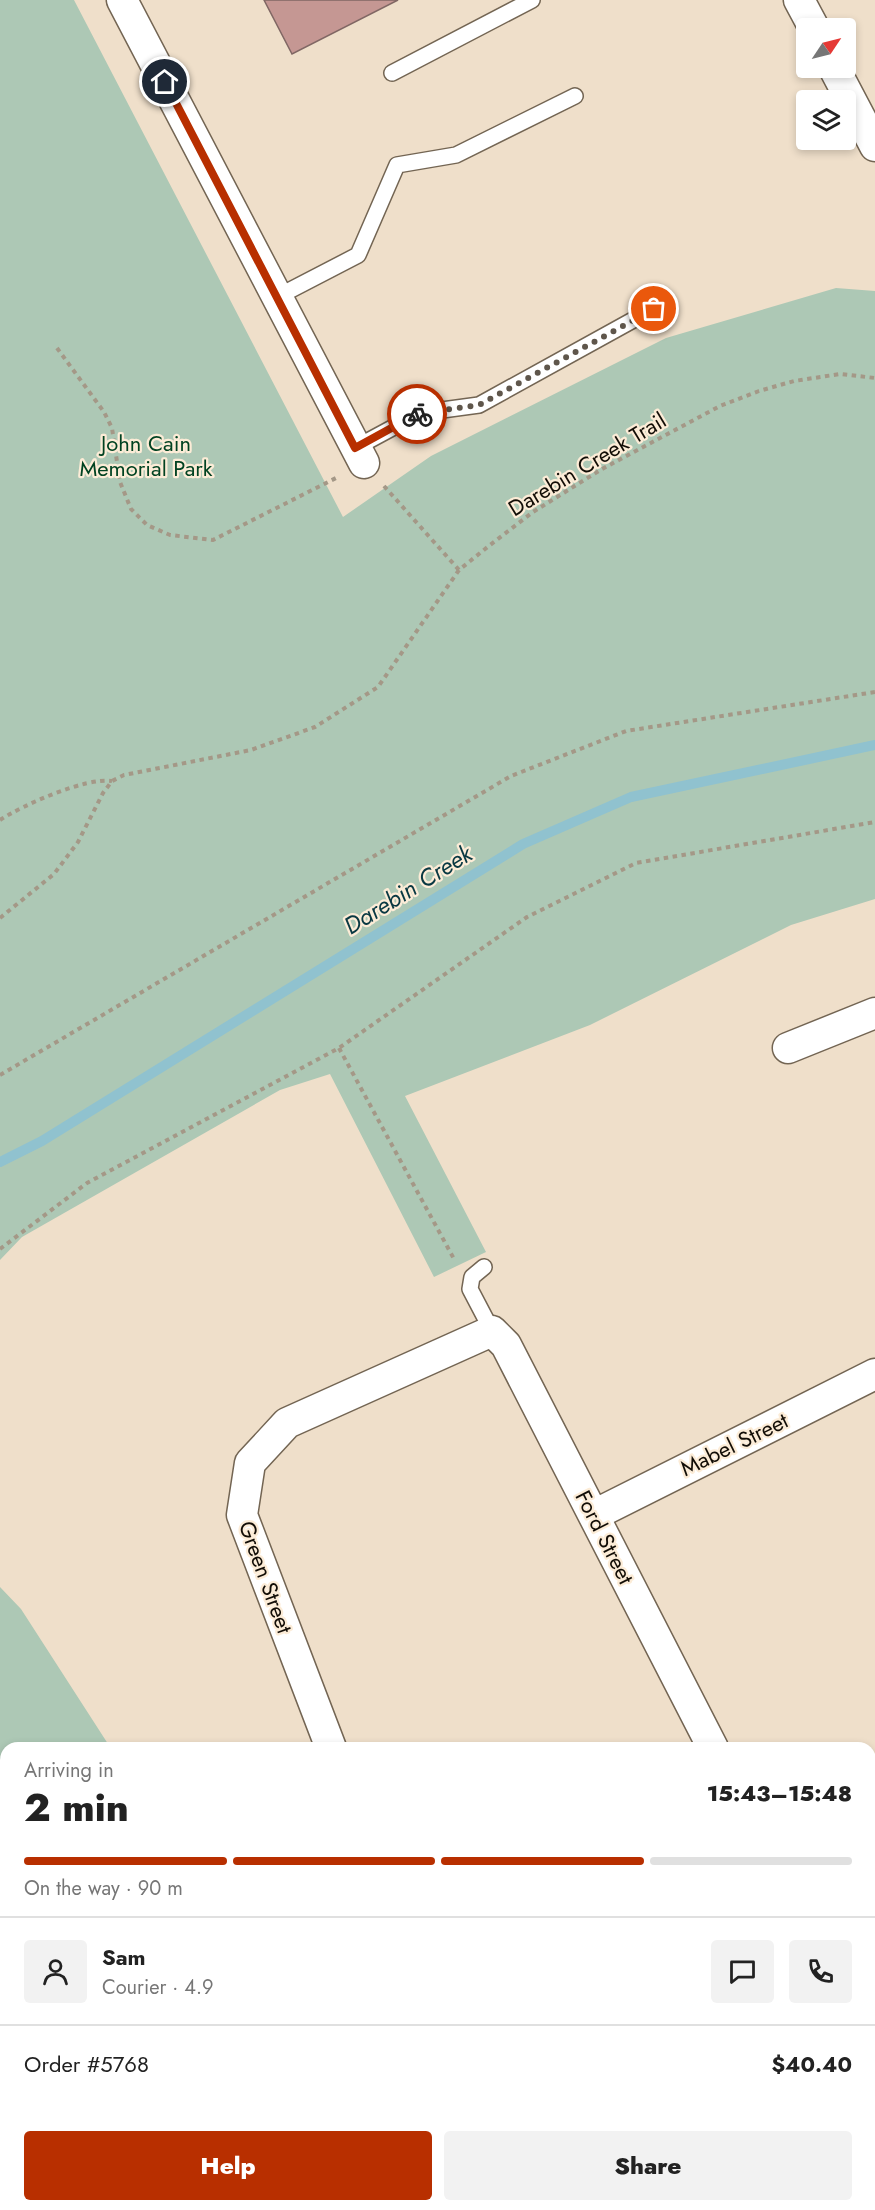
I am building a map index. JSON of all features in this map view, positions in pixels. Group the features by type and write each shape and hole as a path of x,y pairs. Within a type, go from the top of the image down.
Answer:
{"street":[{"path":"122,0 359,455"},
{"path":"799,0 809,18"},
{"path":"839,78 875,146"},
{"path":"789,1048 875,1013"},
{"name":"Ford Street","path":"492,1331 506,1345 710,1742"},
{"name":"Green Street","path":"329,1742 242,1515 250,1463 287,1423 492,1331"},
{"name":"Mabel Street","path":"594,1515 875,1374"}],"lane":[{"path":"392,73 532,0"},
{"path":"277,297 358,255 397,165 456,155 575,96"},
{"path":"359,455 420,413 479,405 654,309"},
{"path":"484,1267 472,1277 470,1289 492,1331"}],"path":[{"path":"57,348 104,412 112,428 120,482 131,509 147,525 170,535 213,540 253,521 359,455 459,570"},
{"name":"Darebin Creek Trail","path":"0,820 14,811 81,784 101,780 112,781 124,775 251,750 315,727 378,687 459,570 533,512 602,469 720,406 794,381 840,375 875,378"},
{"path":"0,1076 511,776 626,731 875,692"},
{"path":"0,918 54,874 78,842 112,781"},
{"path":"0,1250 87,1184 339,1048 527,917 636,863 875,822"},
{"path":"339,1048 470,1289"}],"green space":[{"name":"John Cain Memorial Park","path":"0,0 74,0 343,517 431,456 666,338 836,288 875,291 875,899 791,925 590,1025 405,1096 486,1252 434,1277 330,1074 280,1090 22,1237 0,1260"},
{"path":"0,1587 21,1609 107,1742 0,1742"}],"building":[{"path":"264,0 398,0 292,54"}],"waterway":[{"name":"Darebin Creek","path":"0,1162 42,1141 523,844 631,797 875,745"}],"way so far":[{"path":"417,414 479,405 654,309"}],"route":[{"path":"165,82 355,448 417,414"}]}
